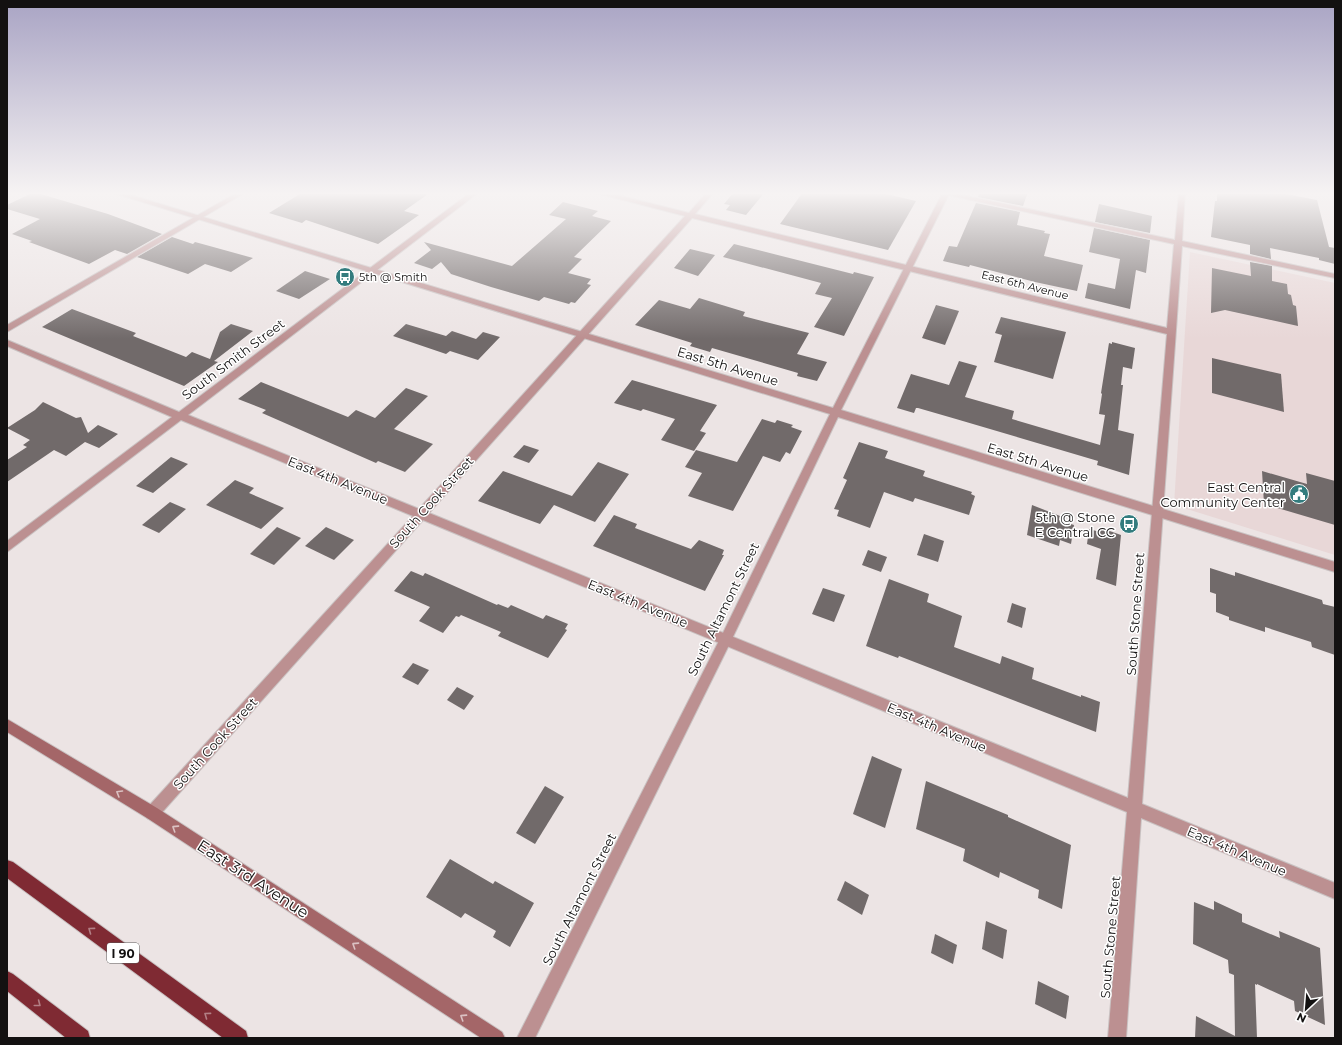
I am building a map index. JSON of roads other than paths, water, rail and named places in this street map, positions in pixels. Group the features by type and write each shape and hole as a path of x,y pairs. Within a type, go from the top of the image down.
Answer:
{"highway":[{"name":"I 90","path":"7,868 239,1038"},
{"path":"7,980 81,1038"}],"main road":[{"name":"East 3rd Avenue","path":"7,725 152,813 496,1038"}],"street":[{"path":"7,329 160,241"},
{"name":"East 5th Avenue","path":"274,241 583,334 1335,567"},
{"name":"South Smith Street","path":"7,547 412,241"},
{"name":"South Cook Street","path":"152,813 420,513 667,241"},
{"name":"East 6th Avenue","path":"796,241 1171,332"},
{"name":"South Altamont Street","path":"526,1038 726,639 921,241"},
{"path":"1168,241 1335,276"},
{"name":"South Stone Street","path":"1117,1038 1179,243"},
{"name":"East 4th Avenue","path":"7,343 180,416 726,639 1335,892"}],"place":[{"name":"5th @ Smith","path":"345,277"},
{"name":"East Central Community Center","path":"1299,494"},
{"name":"5th @ Stone E Central CC","path":"1129,524"}]}
